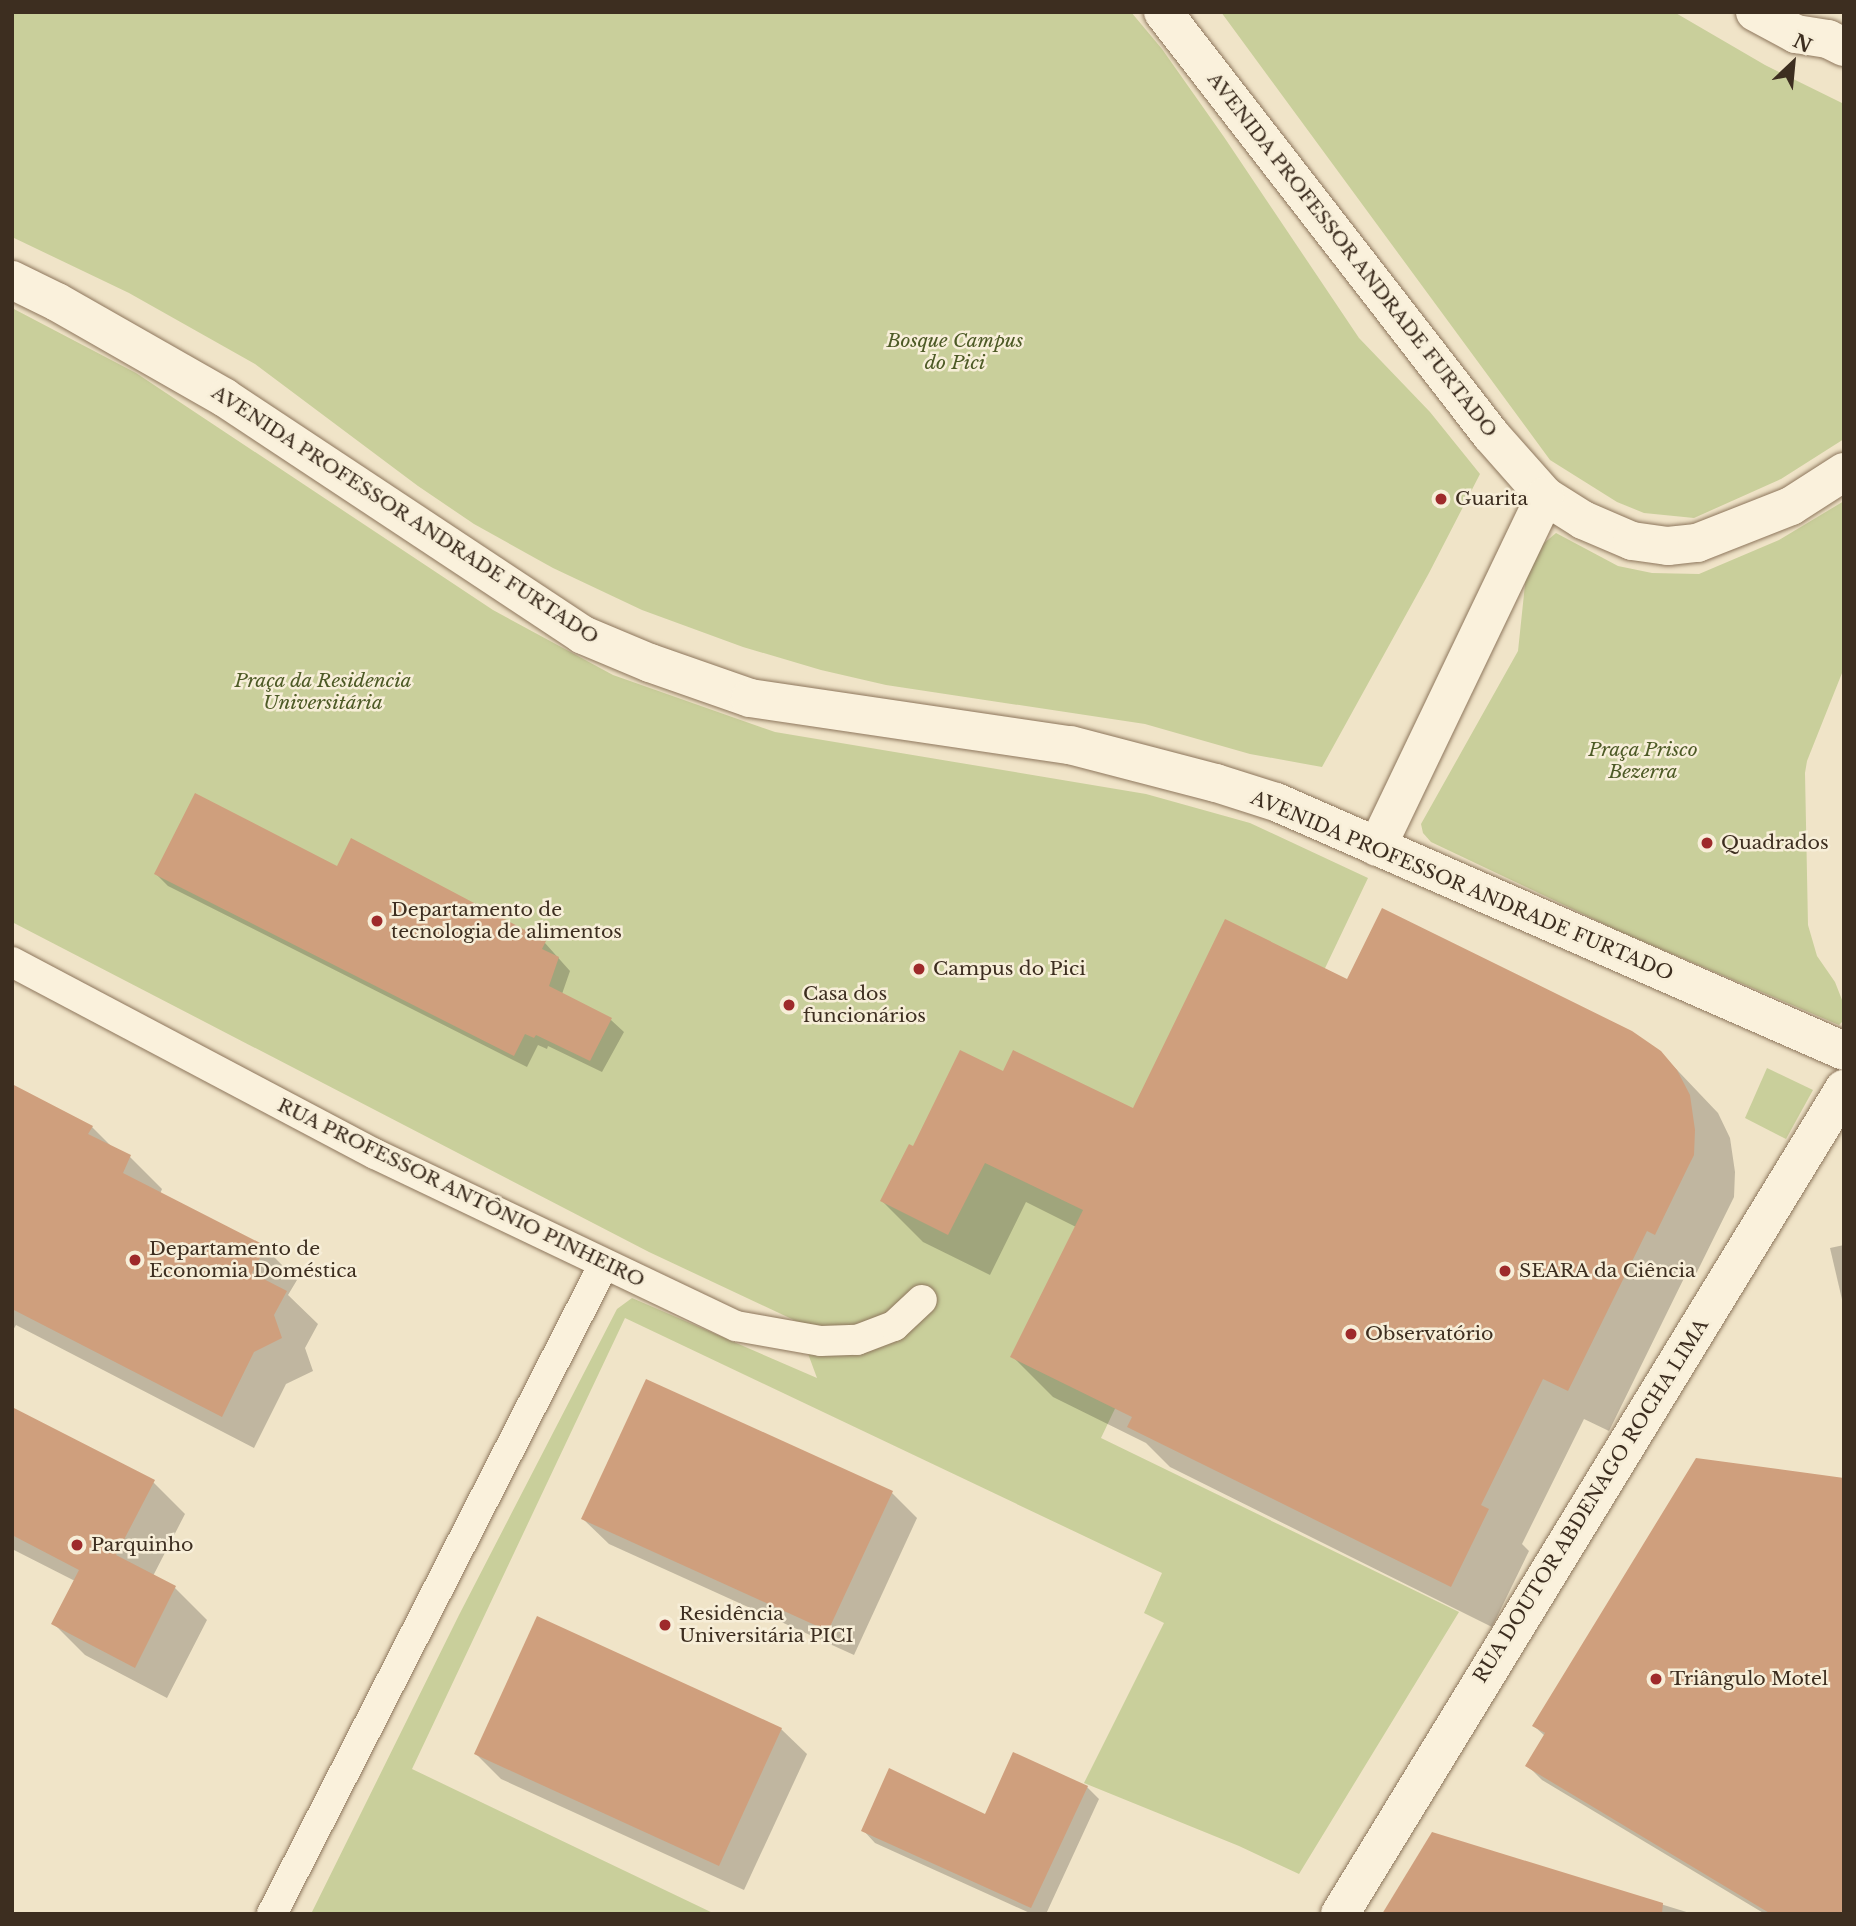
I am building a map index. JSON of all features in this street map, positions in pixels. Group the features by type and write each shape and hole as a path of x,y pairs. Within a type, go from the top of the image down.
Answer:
{"street":[{"name":"AVENIDA PROFESSOR ANDRADE FURTADO","path":"1163,12 1491,435 1545,495 1583,520 1632,541 1668,546 1697,543 1791,506 1844,472"},
{"path":"1755,12 1796,34 1827,33"},
{"name":"AVENIDA PROFESSOR ANDRADE FURTADO","path":"12,281 57,302 225,398 583,635 650,663 750,698 1070,745 1216,783 1276,802 1844,1051"},
{"path":"1377,847 1545,495"},
{"name":"RUA DOUTOR ABDENAGO ROCHA LIMA","path":"1340,1914 1844,1089"}],"lane":[{"name":"RUA PROFESSOR ANTÔNIO PINHEIRO","path":"12,962 375,1153 736,1326 778,1336 821,1341 856,1340 894,1326 922,1300"},
{"path":"272,1914 604,1264"}],"green space":[{"name":"Bosque Campus do Pici","path":"12,12 1131,12 1162,49 1224,137 1359,338 1430,412 1480,474 1322,767 1250,754 1145,724 886,685 821,670 743,647 642,610 553,568 474,524 418,486 255,364 129,293 12,237"},
{"path":"1221,12 1674,12 1765,65 1844,104 1844,439 1781,479 1694,518 1644,513 1617,502 1550,460"},
{"name":"Praça da Residencia Universitária","path":"12,308 136,373 493,610 613,675 775,732 1146,794 1250,823 1368,878 1101,1438 1459,1612 1299,1874 1239,1846 1084,1783 1164,1623 1144,1613 1162,1573 625,1318 412,1769 715,1914 311,1914 459,1615 617,1309 632,1298 817,1378 796,1321 649,1252 12,922"},
{"name":"Praça Prisco Bezerra","path":"1844,501 1844,668 1807,761 1805,773 1808,925 1817,956 1835,982 1844,1005 1844,1020 1839,1025 1621,932 1431,842 1423,833 1421,824 1518,651 1526,575 1536,550 1556,533 1618,566 1652,573 1699,574 1779,540"},
{"path":"1767,1068 1813,1090 1786,1139 1745,1118"}],"building":[{"name":"Departamento de tecnologia de alimentos","path":"195,793 337,866 351,838 546,941 542,949 559,957 549,986 612,1018 590,1061 536,1035 534,1038 525,1034 514,1056 154,874"},
{"name":"SEARA da Ciência","path":"1382,908 1632,1031 1661,1051 1677,1070 1690,1095 1695,1130 1694,1155 1655,1235 1647,1231 1568,1391 1543,1379 1481,1505 1489,1509 1451,1587 1127,1427 1132,1417 1010,1357 1083,1210 985,1163 948,1235 880,1201 909,1144 913,1146 960,1050 1003,1071 1013,1050 1133,1108 1225,919 1347,979"},
{"name":"Departamento de Economia Doméstica","path":"12,1084 93,1126 88,1134 131,1155 123,1173 266,1246 252,1273 287,1291 274,1315 282,1338 254,1352 222,1417 12,1309"},
{"path":"646,1379 893,1491 828,1631 581,1519"},
{"name":"Parquinho","path":"12,1407 155,1480 116,1555 176,1586 135,1668 51,1624 79,1570 12,1535"},
{"path":"1696,1458 1844,1478 1844,1914 1771,1914 1525,1766 1545,1733 1532,1726"},
{"path":"537,1616 782,1728 719,1866 474,1754"},
{"path":"1013,1752 1088,1786 1031,1908 861,1831 889,1768 985,1814"},
{"path":"1432,1832 1663,1903 1662,1914 1382,1914"}],"place":[{"name":"Guarita","path":"1441,499"},
{"name":"Quadrados","path":"1707,843"},
{"name":"Departamento de tecnologia de alimentos","path":"377,921"},
{"name":"Campus do Pici","path":"919,969"},
{"name":"Casa dos funcionários","path":"789,1005"},
{"name":"Departamento de Economia Doméstica","path":"135,1260"},
{"name":"SEARA da Ciência","path":"1505,1271"},
{"name":"Observatório","path":"1351,1334"},
{"name":"Parquinho","path":"77,1545"},
{"name":"Residência Universitária PICI","path":"665,1625"},
{"name":"Triângulo Motel","path":"1656,1679"}]}
